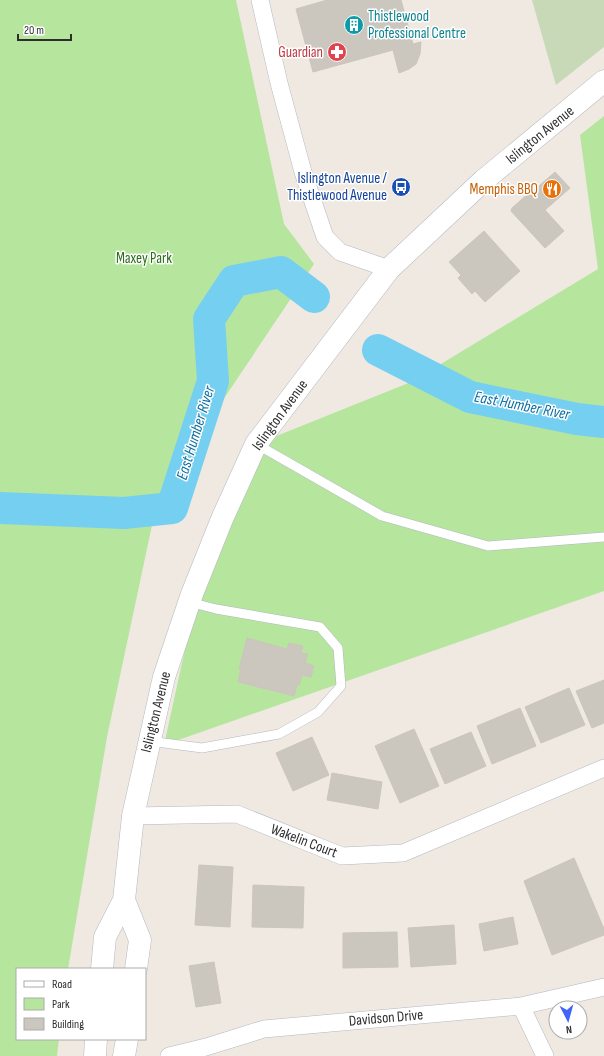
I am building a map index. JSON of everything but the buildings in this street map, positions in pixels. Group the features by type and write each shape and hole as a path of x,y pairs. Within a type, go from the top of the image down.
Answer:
{"main road":[{"name":"Islington Avenue","path":"102,968 105,937 124,900 133,816 164,677 189,602 222,519 256,444 390,269 484,180 604,81"},
{"name":"Islington Avenue","path":"124,900 140,940 136,968"},
{"path":"94,1056 96,1040"},
{"path":"124,1056 127,1040"}],"street":[{"path":"260,0 279,83 303,172 325,237 340,252 390,269"},
{"name":"Wakelin Court","path":"133,816 237,814 342,856 404,854 604,768"},
{"name":"Davidson Drive","path":"169,1056 206,1047 264,1029 521,1006 604,987"},
{"path":"521,1006 544,1056"}],"lane":[{"path":"256,444 382,516 488,546 604,537"},
{"path":"149,741 202,748 279,734 318,712 341,686 338,648 320,626 189,602"}],"green space":[{"name":"Maxey Park","path":"0,0 236,0 284,224 314,264 158,497 107,737 68,968 16,968 16,1040 59,1040 57,1056 0,1056"},
{"path":"532,0 604,0 604,47 556,85"},
{"path":"604,116 604,591 164,745 189,631 264,441 411,382 598,269 580,135"}],"waterway":[{"name":"East Humber River","path":"0,508 124,513 172,508 213,381 209,319 234,281 281,272 314,297"},
{"name":"East Humber River","path":"378,350 470,397 577,419 604,422"}],"place":[{"name":"Thistlewood Professional Centre","path":"354,25"},
{"name":"Guardian","path":"337,52"},
{"name":"Islington Avenue / Thistlewood Avenue","path":"401,187"},
{"name":"Memphis BBQ","path":"552,189"}]}
